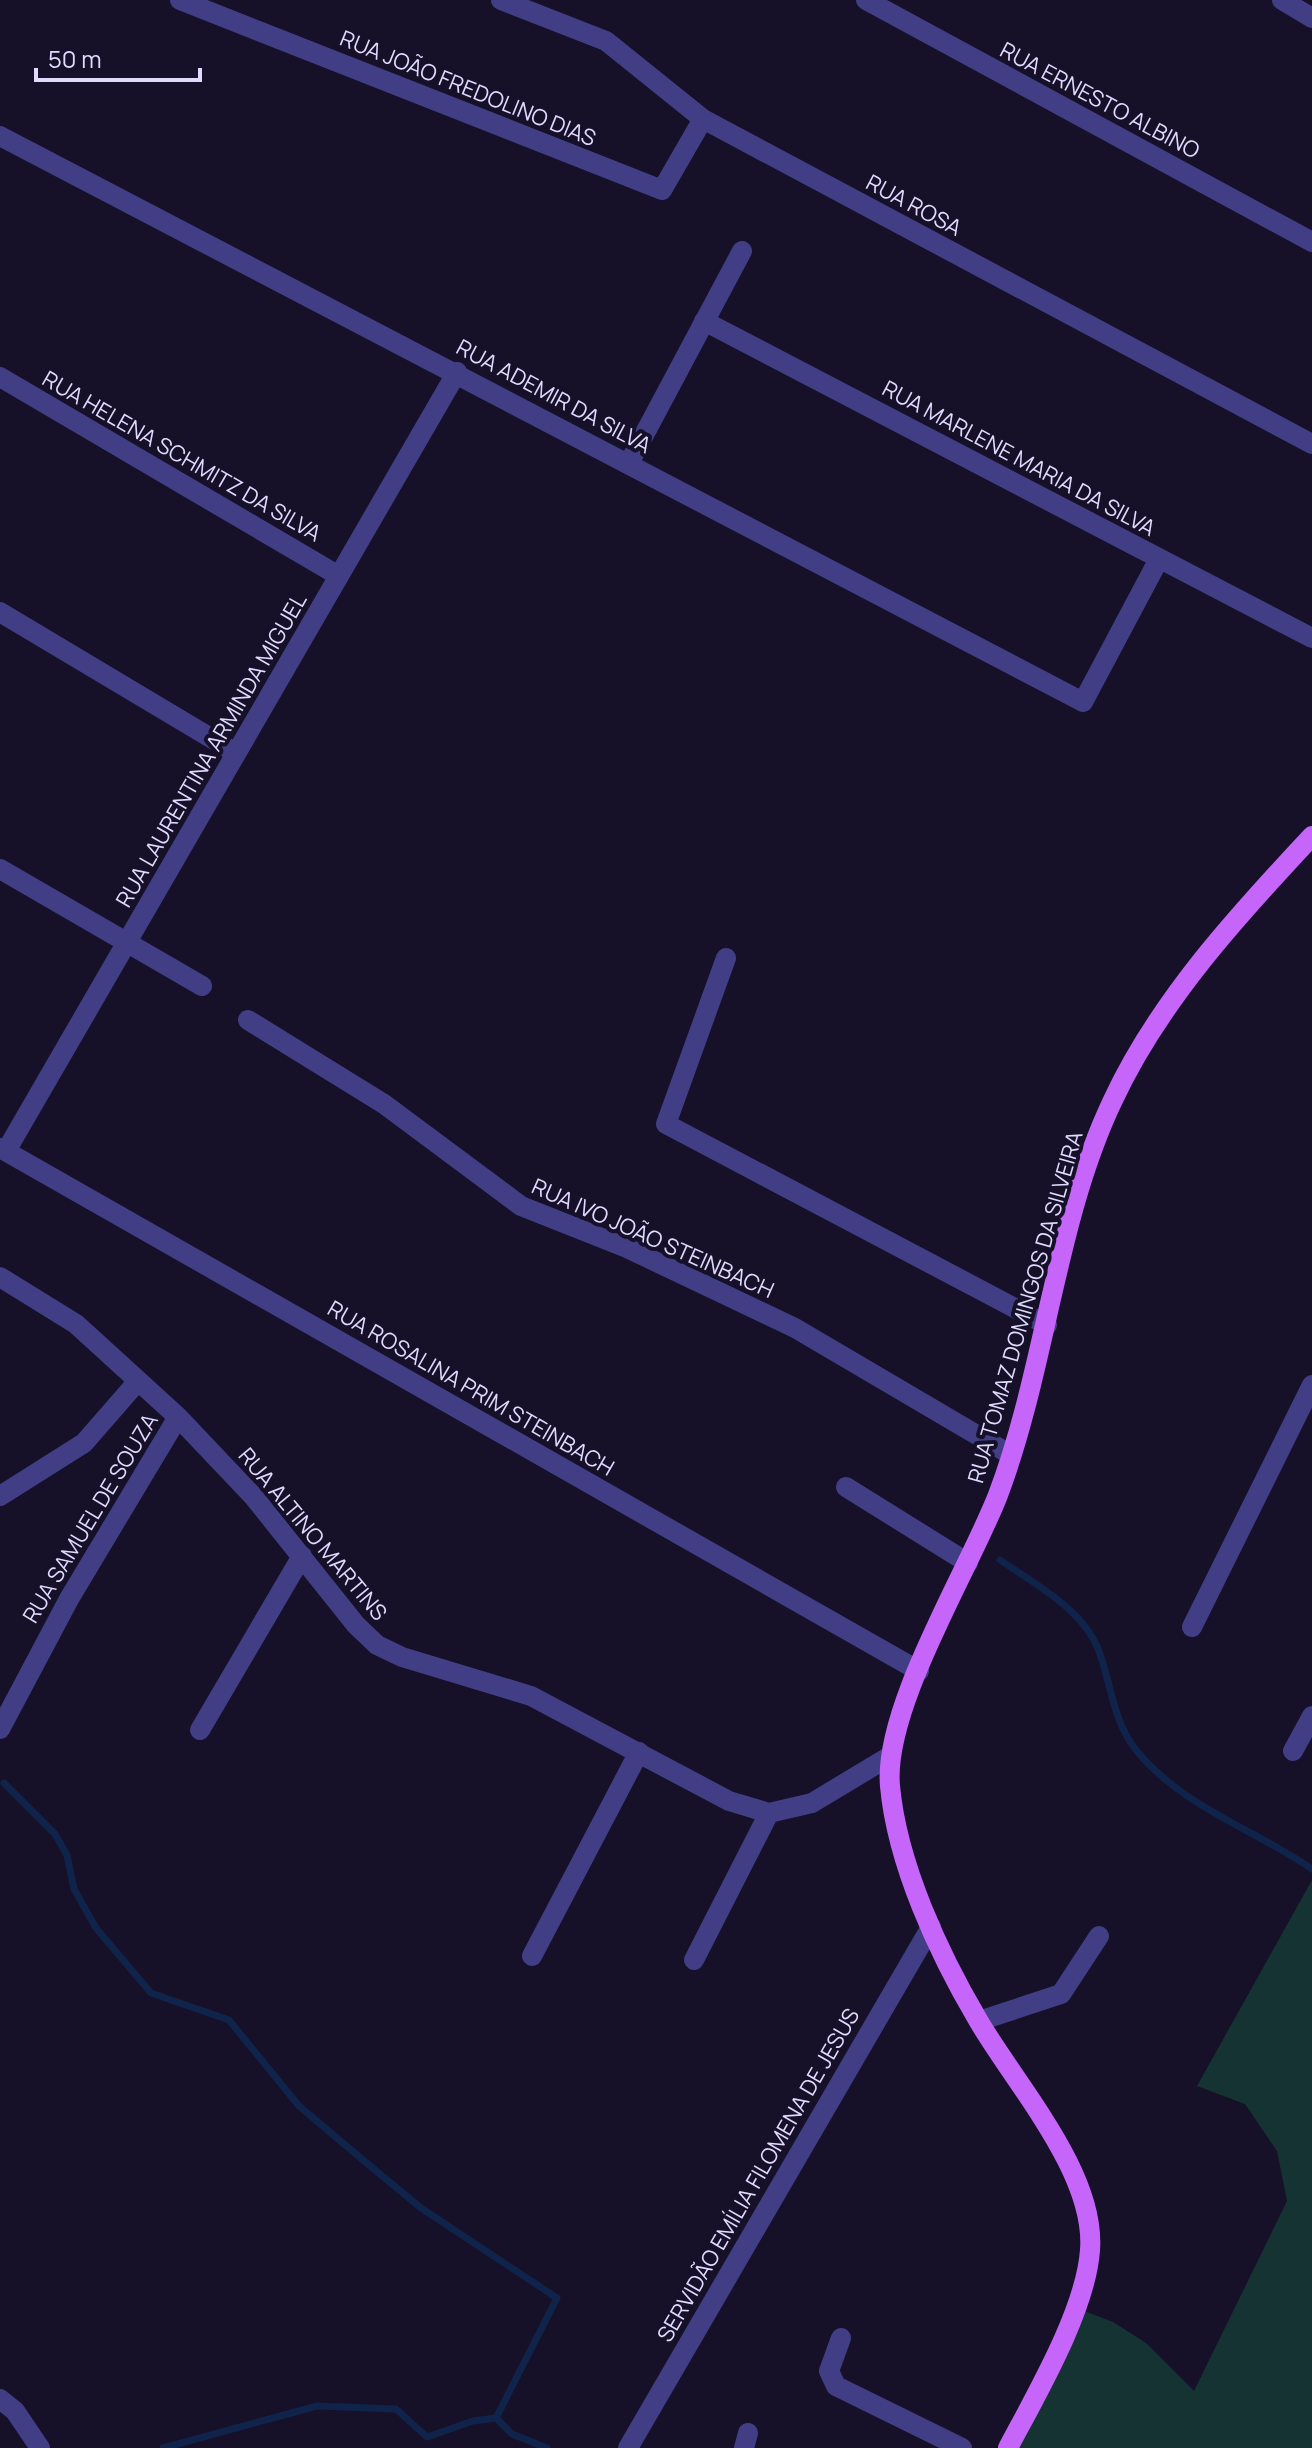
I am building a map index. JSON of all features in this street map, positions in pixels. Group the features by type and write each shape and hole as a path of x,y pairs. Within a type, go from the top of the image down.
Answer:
{"main road":[{"name":"RUA TOMAZ DOMINGOS DA SILVEIRA","path":"1008,2448 1080,2295 1091,2245 1087,2219 1064,2158 979,2021 931,1927 905,1853 890,1788 890,1756 905,1705 968,1563 1011,1455 1079,1192 1113,1098 1140,1050 1191,978 1312,836"}],"street":[{"name":"RUA JOÃO FREDOLINO DIAS","path":"180,0 662,190 703,119"},
{"name":"RUA ROSA","path":"501,0 617,47 703,119 1312,444"},
{"name":"RUA ERNESTO ALBINO","path":"866,0 1312,242"},
{"path":"1282,0 1312,18"},
{"name":"RUA ADEMIR DA SILVA","path":"0,136 457,372 1083,702 1159,559"},
{"path":"629,463 742,251"},
{"name":"RUA MARLENE MARIA DA SILVA","path":"704,321 1312,638"},
{"name":"RUA LAURENTINA ARMINDA MIGUEL","path":"3,1149 127,942 457,372"},
{"name":"RUA HELENA SCHMITZ DA SILVA","path":"0,377 339,576"},
{"path":"0,612 236,753"},
{"path":"0,869 202,986"},
{"path":"726,958 666,1124 1047,1325"},
{"name":"RUA IVO JOÃO STEINBACH","path":"248,1020 384,1104 521,1206 627,1248 795,1328 1011,1455"},
{"name":"RUA ROSALINA PRIM STEINBACH","path":"3,1149 919,1671"},
{"name":"RUA ALTINO MARTINS","path":"0,1277 56,1309 178,1417 253,1496 356,1625 377,1645 402,1657 531,1696 729,1801 769,1813 812,1803 890,1756"},
{"path":"0,1496 84,1443 138,1381"},
{"path":"1192,1627 1312,1385"},
{"name":"RUA SAMUEL DE SOUZA","path":"0,1729 69,1599 178,1417"},
{"path":"846,1487 968,1563"},
{"path":"200,1730 302,1556"},
{"path":"1293,1751 1312,1716"},
{"path":"532,1956 639,1752"},
{"path":"694,1960 769,1813"},
{"name":"SERVIDÃO EMÍLIA FILOMENA DE JESUS","path":"628,2448 931,1927"},
{"path":"979,2021 1061,1994 1099,1936"},
{"path":"841,2338 829,2371 836,2386 962,2448"},
{"path":"0,2399 35,2435 40,2448"}],"green space":[{"path":"1312,1880 1312,2448 1018,2448 1084,2311 1113,2322 1146,2343 1194,2391 1287,2201 1277,2151 1245,2104 1197,2086"}],"waterway":[{"path":"1000,1560 1044,1589 1083,1624 1100,1654 1122,1727 1136,1750 1154,1770 1196,1802 1312,1869"},
{"path":"4,1783 55,1834 67,1855 74,1889 96,1928 151,1993 229,2020 299,2106 421,2208 557,2298 496,2418"},
{"path":"163,2448 317,2406 396,2409 427,2437 473,2421 496,2418"},
{"path":"496,2418 512,2434 547,2448"}]}
